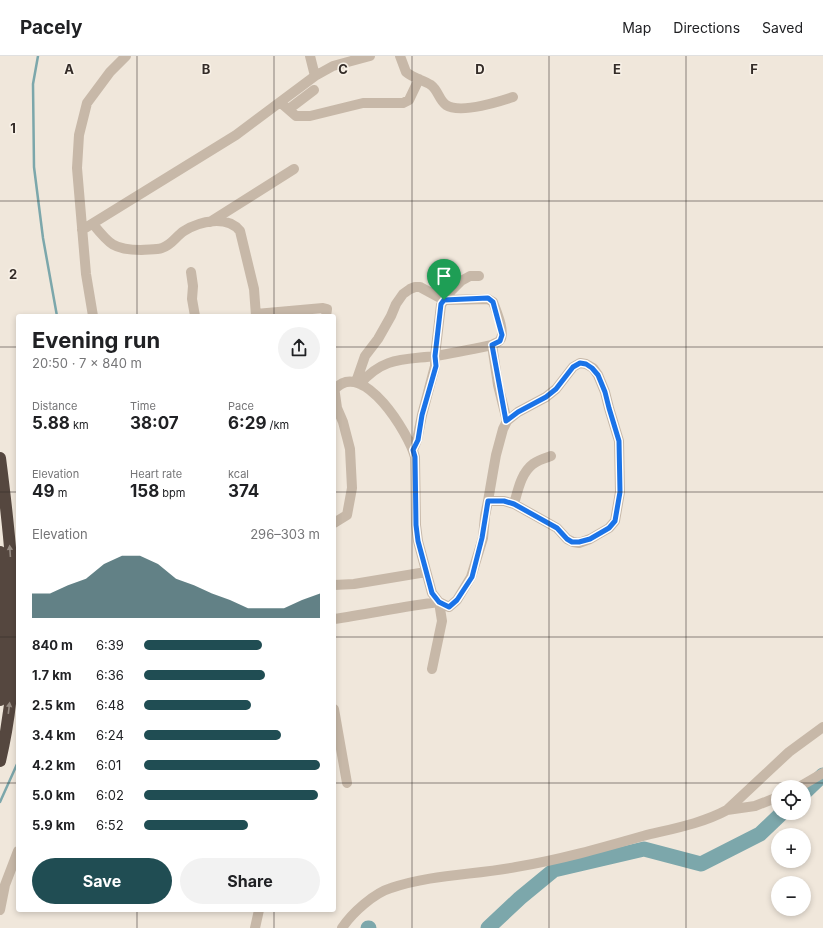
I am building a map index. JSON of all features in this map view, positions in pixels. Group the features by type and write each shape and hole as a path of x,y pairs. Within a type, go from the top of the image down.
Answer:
{"highway":[{"path":"0,458 8,519 14,605 14,652 8,721 0,760"},
{"path":"0,552 4,594 0,700"}],"street":[{"path":"93,314 86,274 77,168 79,134 87,103 110,72 126,56"},
{"path":"310,56 315,76"},
{"path":"285,106 315,76 333,66 370,56"},
{"path":"400,56 406,72 432,86 443,102 448,106 484,106 513,97"},
{"path":"285,106 296,116 310,116 363,103 403,103 409,100 420,79"},
{"path":"82,230 236,135 314,90"},
{"path":"93,224 105,239 120,249 133,250 162,248 176,240 183,232 210,222 294,169"},
{"path":"210,222 227,222 237,228 240,232 254,289 256,314"},
{"path":"191,272 193,286 192,299 195,314"},
{"path":"413,450 418,440 422,415 436,366 435,356 440,309 449,293 461,281 470,276 479,276"},
{"path":"415,287 420,287 444,300 491,299 493,302 502,335 500,341 492,345 435,356 391,361 358,383 365,356 378,339 396,304 403,294 415,287"},
{"path":"266,314 323,308 327,309 326,314"},
{"path":"336,387 347,382 358,383 366,387 389,409 404,432 415,457 417,532 426,572 432,593 439,602 449,607 457,600 472,577 482,538 496,455 506,421 492,345"},
{"path":"488,501 504,501 514,504 557,528 567,539 572,542 590,539 609,528 615,521 620,492 619,441 605,392 598,375 592,368 586,364 580,363 573,367 556,389 546,397 518,412 506,421"},
{"path":"336,408 339,422 350,449 352,488 347,515 336,522"},
{"path":"514,504 519,484 524,474 534,464 551,456"},
{"path":"336,585 354,584 426,572"},
{"path":"336,619 439,602"},
{"path":"432,669 442,621 439,602"},
{"path":"336,720 347,783"},
{"path":"727,810 789,752 823,727"},
{"path":"811,780 823,773"},
{"path":"342,928 345,923 370,900 390,888 442,876 517,867 559,859 697,822 727,810 754,806 771,800"},
{"path":"0,910 5,885 16,856"},
{"path":"255,928 259,912"}],"waterway":[{"path":"38,56 33,84 34,167 43,238 57,314"},
{"path":"0,802 16,766"},
{"path":"811,786 823,775"},
{"path":"488,928 520,898 554,870 644,849 701,864 760,834 775,820"}],"route":[{"path":"488,298 493,302 502,335 500,341 492,345 498,385 506,421 531,403 546,397 556,389 573,367 580,363 586,364 592,368 598,375 605,392 619,441 620,492 615,521 609,528 590,539 579,542 572,542 567,539 557,528 514,504 504,501 488,501 482,538 472,577 457,600 449,607 439,602 432,593 418,541 416,525 415,457 413,450 418,440 428,389 436,366 435,356 440,309 444,300 488,298"}]}
